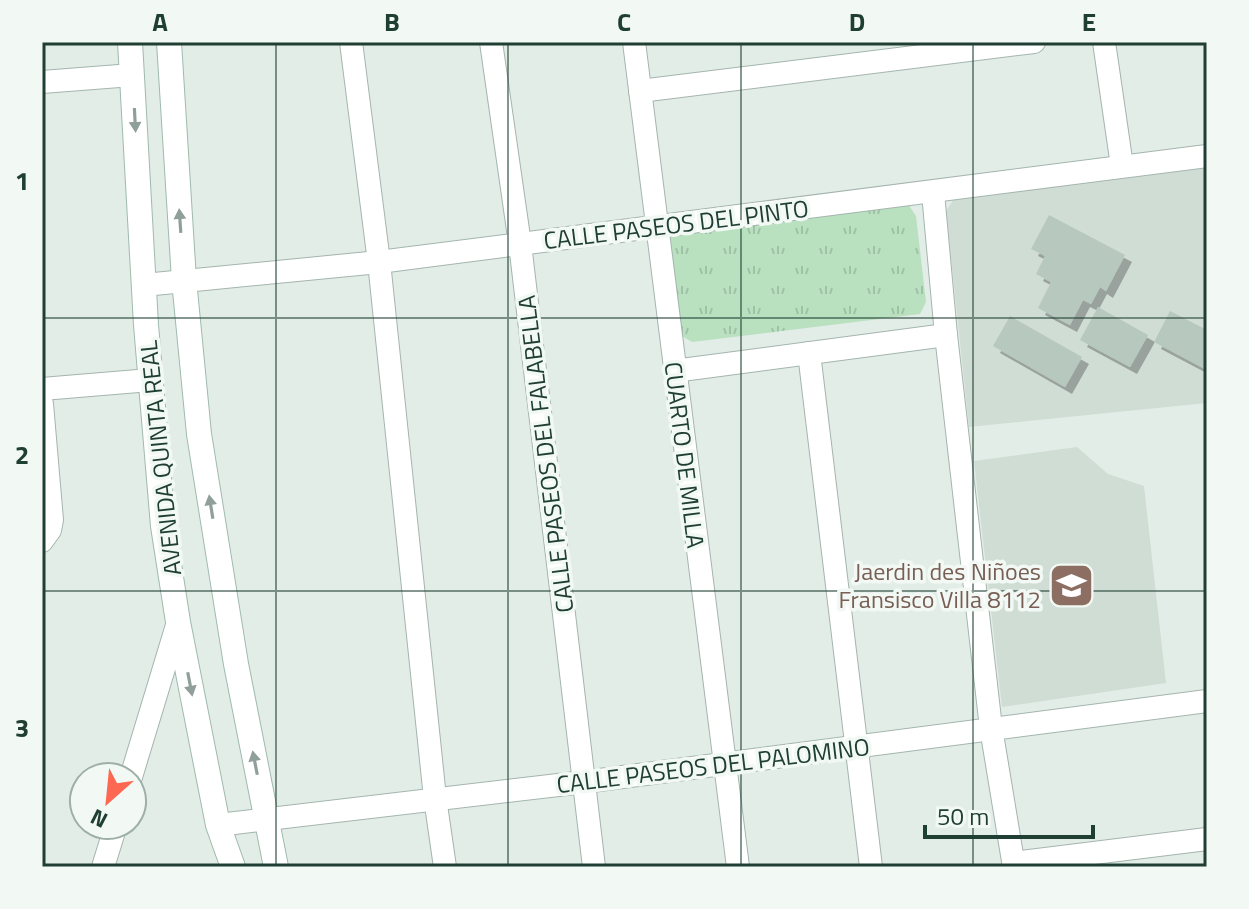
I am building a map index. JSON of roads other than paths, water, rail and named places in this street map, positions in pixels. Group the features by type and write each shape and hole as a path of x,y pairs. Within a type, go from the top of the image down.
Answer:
{"main road":[{"name":"AVENIDA QUINTA REAL","path":"130,42 150,380 163,526 178,622 218,825 233,867"},
{"name":"AVENIDA QUINTA REAL","path":"169,42 184,280 201,449 236,664 276,867"}],"street":[{"path":"351,42 379,262 435,798 445,867"},
{"name":"CALLE PASEOS DEL FALABELLA","path":"491,42 520,244 594,867"},
{"name":"CUARTO DE MILLA","path":"634,42 738,867"},
{"path":"640,91 1034,42"},
{"path":"1104,42 1122,166"},
{"path":"42,82 132,75"},
{"name":"CALLE PASEOS DEL PINTO","path":"144,285 379,262 1207,156"},
{"path":"933,193 991,728 1014,865 1207,839"},
{"path":"674,371 946,335"},
{"path":"809,353 871,867"},
{"path":"42,389 150,380"},
{"path":"42,404 52,520 50,530 42,541"},
{"path":"136,761 178,622"},
{"name":"CALLE PASEOS DEL PALOMINO","path":"218,825 584,782 1207,701"},
{"path":"103,867 111,841"}],"place":[{"name":"Jaerdin des Niñoes Fransisco Villa 8112","path":"1072,585"}]}
